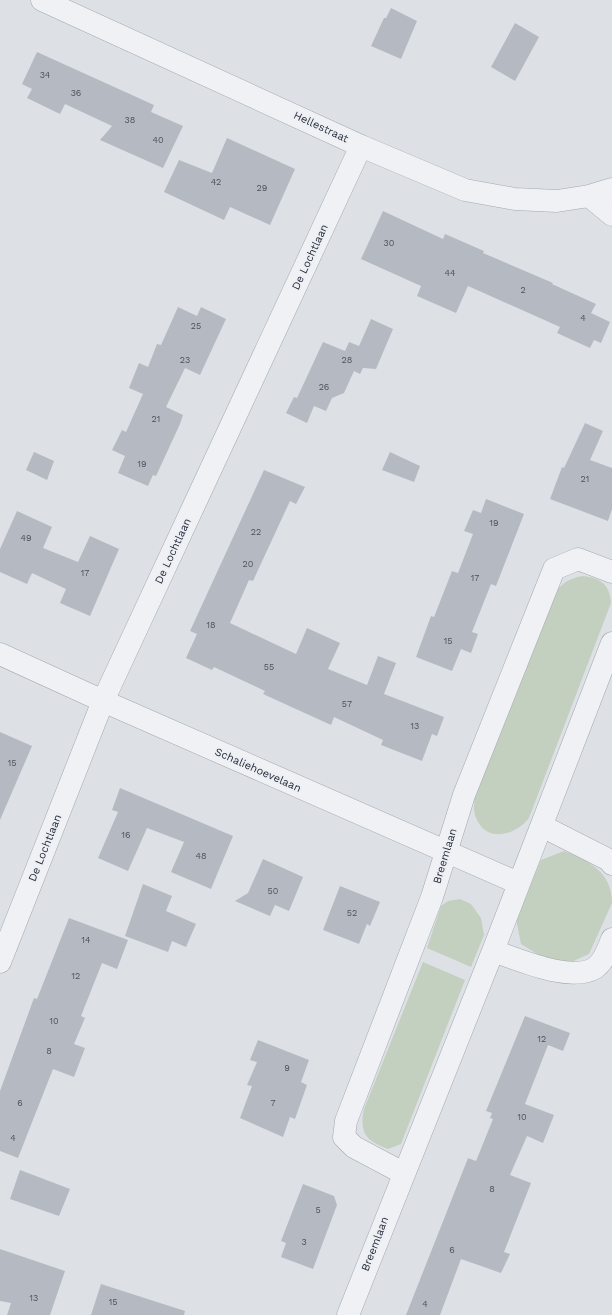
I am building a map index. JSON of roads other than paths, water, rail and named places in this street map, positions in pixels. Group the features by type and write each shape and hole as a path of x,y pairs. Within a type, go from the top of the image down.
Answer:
{"street":[{"name":"Hellestraat","path":"42,0 361,146 465,190 515,199 557,201 588,196 612,189"},
{"name":"De Lochtlaan","path":"0,962 103,702 361,146"},
{"path":"588,196 612,215"},
{"name":"Breemlaan","path":"403,1173 354,1147 344,1137 346,1121 432,897 464,795 554,569 578,559 612,572"},
{"name":"Breemlaan","path":"348,1315 403,1173 493,951 612,643"},
{"name":"Schaliehoevelaan","path":"0,654 103,702 518,883"},
{"path":"542,826 612,864"},
{"path":"493,951 555,971 580,974 595,968 606,956 612,939"}]}
